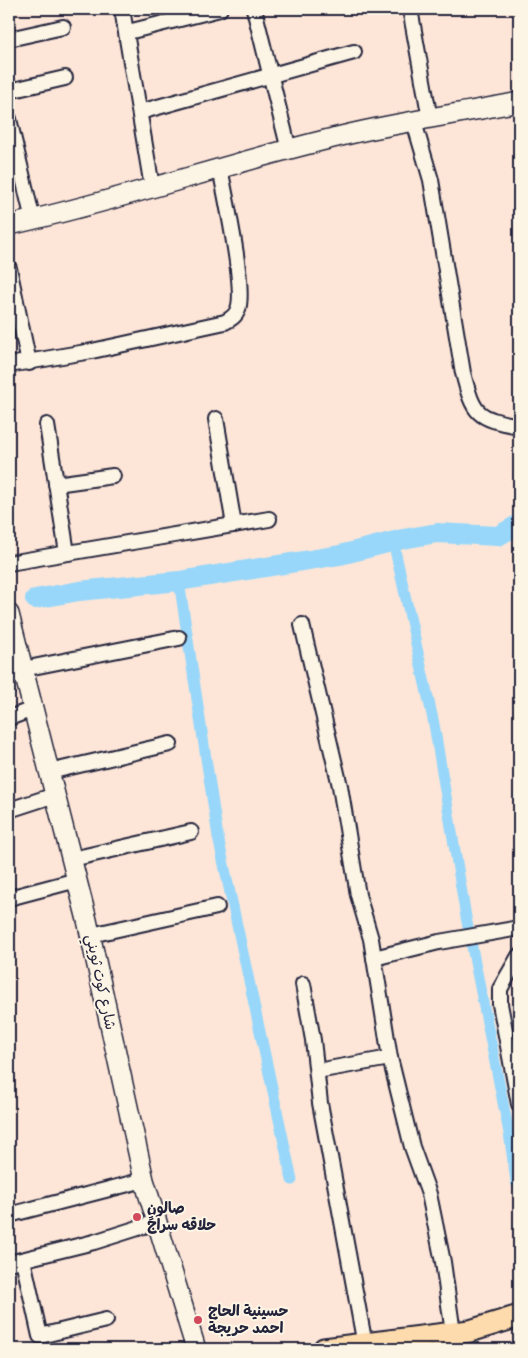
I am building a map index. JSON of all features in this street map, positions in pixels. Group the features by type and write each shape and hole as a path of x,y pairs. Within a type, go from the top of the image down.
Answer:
{"main road":[{"path":"9,225 363,131 519,102"},
{"name":"شارع كوت ثويني","path":"9,614 18,673 33,709 91,935 144,1180 196,1349"},
{"path":"324,1349 453,1334 487,1327 519,1316"},
{"path":"436,1349 492,1340 519,1332"}],"street":[{"path":"122,9 128,32 152,187"},
{"path":"128,32 220,9"},
{"path":"254,9 289,150"},
{"path":"410,9 422,120 463,373 471,403 480,415 492,421 519,426"},
{"path":"9,39 63,27"},
{"path":"140,112 354,52"},
{"path":"9,91 66,78"},
{"path":"9,119 33,220"},
{"path":"9,365 29,363 225,322 234,317 239,309 240,282 220,168"},
{"path":"9,268 29,363"},
{"path":"216,419 234,525"},
{"path":"47,425 66,553"},
{"path":"56,484 113,476"},
{"path":"9,563 269,519"},
{"path":"302,625 340,786 358,894 371,939 390,1058 412,1147 428,1194 443,1262 453,1334"},
{"path":"18,673 179,638"},
{"path":"9,718 33,709"},
{"path":"49,772 170,744"},
{"path":"9,810 55,795"},
{"path":"72,859 191,832"},
{"path":"9,898 77,880"},
{"path":"91,935 217,907"},
{"path":"374,958 439,942 519,928"},
{"path":"519,956 500,990 500,1004 519,1104"},
{"path":"302,984 365,1344"},
{"path":"316,1071 390,1058"},
{"path":"9,1215 144,1180"},
{"path":"9,1263 157,1222"},
{"path":"23,1260 40,1336 106,1320"}],"waterway":[{"path":"35,599 79,591 179,581 340,555 403,539 437,533 498,536 519,524"},
{"path":"393,541 434,724 466,917 509,1133 516,1182"},
{"path":"179,581 218,837 292,1180"}],"place":[{"name":"صالون حلاقه سراجً","path":"137,1217"},
{"name":"حسينية الحاج احمد حريجة","path":"198,1320"}]}
